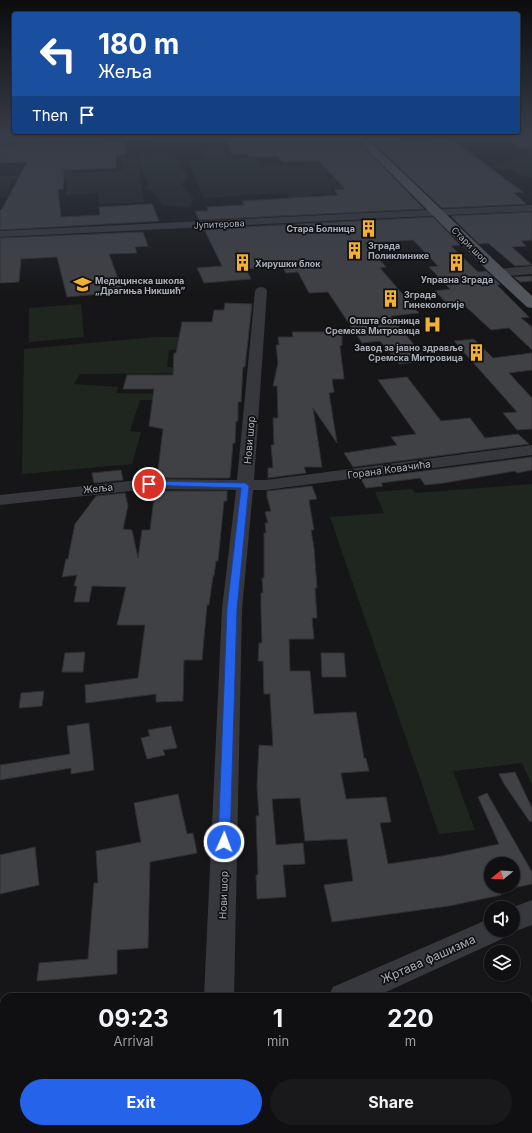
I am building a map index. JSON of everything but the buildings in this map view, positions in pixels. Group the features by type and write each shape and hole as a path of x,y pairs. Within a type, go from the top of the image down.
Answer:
{"main road":[{"name":"Стари шор","path":"413,188 498,273 532,304"}],"street":[{"name":"Јупитерова","path":"0,234 532,208"},
{"path":"498,273 532,270"},
{"name":"Нови шор","path":"219,993 232,609 245,486 261,291"},
{"name":"Горана Ковачића","path":"245,486 295,482 532,450"},
{"name":"Жеља","path":"0,500 149,484 245,486"},
{"path":"520,917 532,912"},
{"name":"Жртава фашизма","path":"352,993 484,934"}],"shaded area":[{"path":"0,188 10,188 8,197 0,198"},
{"path":"67,188 142,188 144,202 99,204 98,193 66,195"},
{"path":"184,188 194,199 189,207 163,205 154,193 147,189"},
{"path":"199,188 345,188 330,189 336,197 327,198 325,194 307,195 308,199 291,200 287,193 203,198"},
{"path":"81,304 84,337 29,342 29,308"},
{"path":"156,337 193,337 189,349 169,350 167,367 198,368 196,373 80,374 74,384 118,387 116,393 176,394 175,400 140,400 130,431 141,432 132,464 22,474 24,349"},
{"path":"532,484 532,785 522,763 453,771 475,830 439,834 330,517 384,513 375,492 412,489 415,493"}],"place":[{"name":"Стара Болница","path":"368,228"},
{"name":"Зграда Поликлинике","path":"355,250"},
{"name":"Управна Зграда","path":"457,262"},
{"name":"Хирушки блок","path":"242,263"},
{"name":"Медицинска школа „Драгиња Никшић”","path":"82,285"},
{"name":"Зграда Гинекологије","path":"391,299"},
{"name":"Општа болница Сремска Митровица","path":"433,325"},
{"name":"Завод за јавно здравље Сремска Митровица","path":"476,352"}],"route":[{"path":"149,484 245,486 232,609 224,842"}]}
